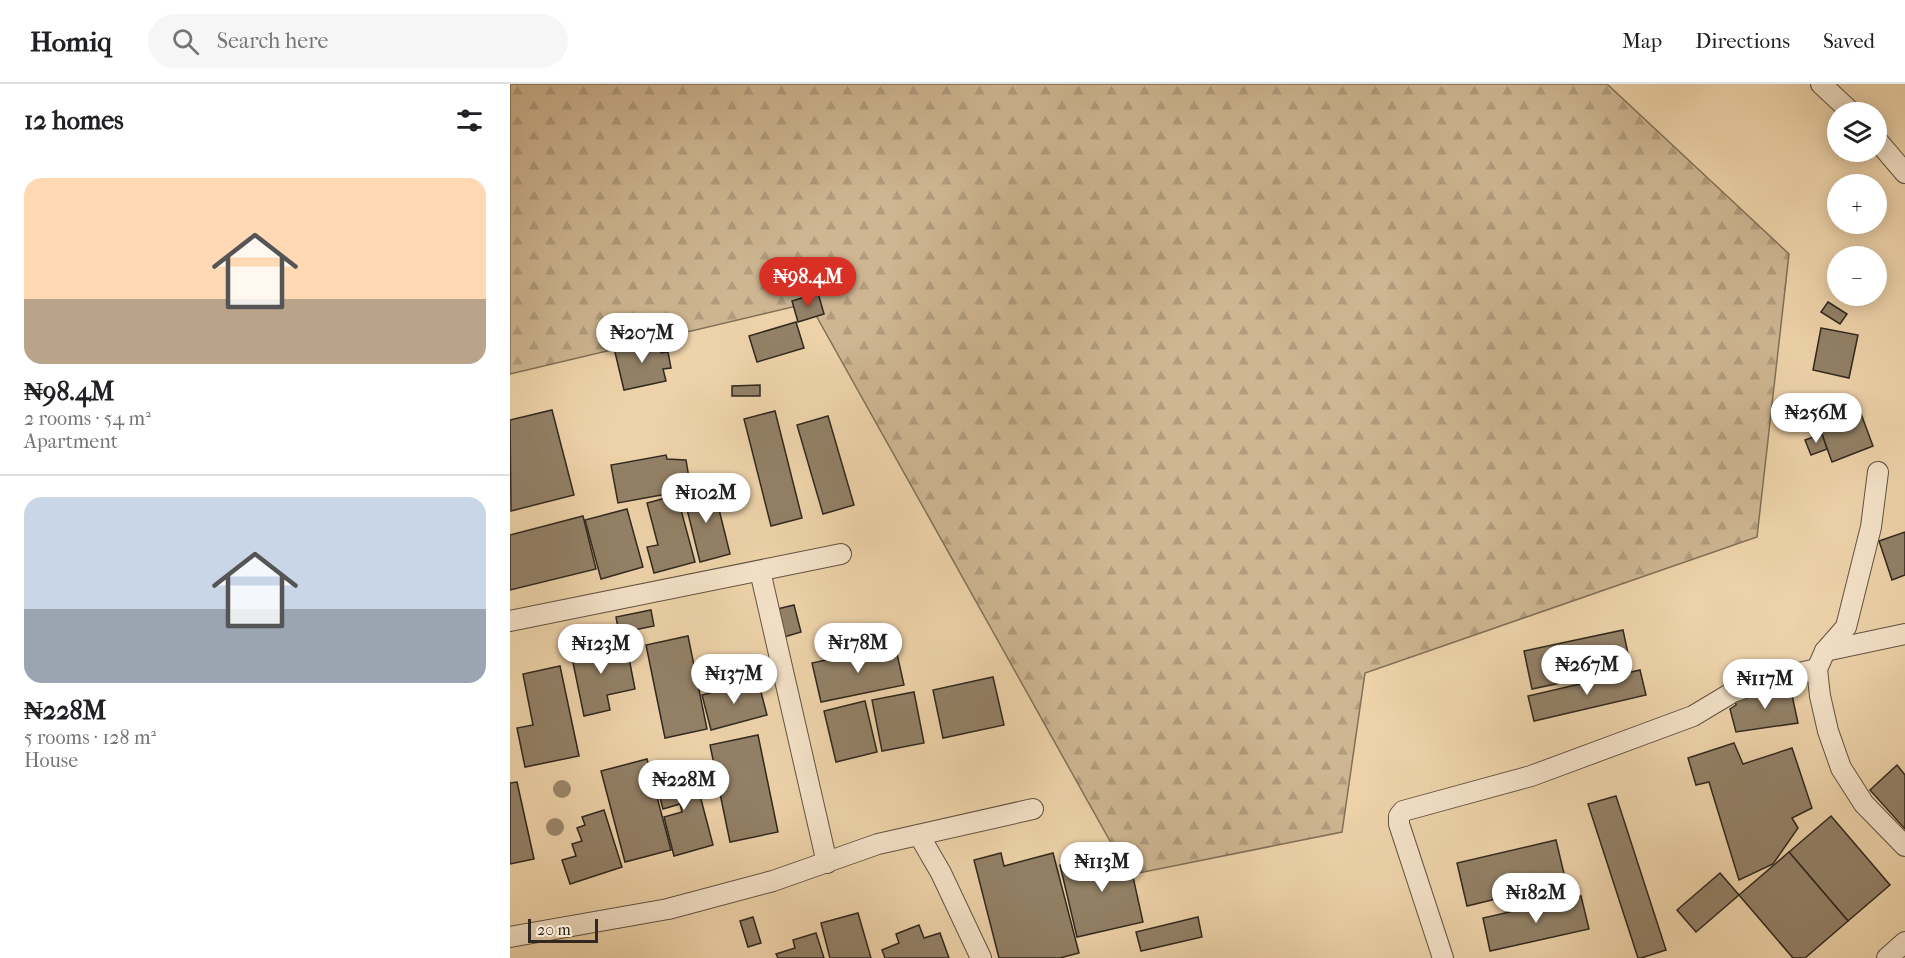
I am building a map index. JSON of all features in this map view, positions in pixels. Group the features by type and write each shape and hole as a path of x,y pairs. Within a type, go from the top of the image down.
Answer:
{"street":[{"path":"1821,84 1840,102"},
{"path":"1887,153 1905,173"},
{"path":"1878,472 1871,527 1846,627 1825,651 1817,669 1828,731 1842,768 1864,804 1905,846"},
{"path":"510,621 841,554"},
{"path":"760,571 827,862"},
{"path":"1825,651 1905,634"},
{"path":"1443,958 1399,824 1399,816 1403,811 1531,776 1693,716 1733,692 1771,679 1817,669"},
{"path":"510,937 668,909 773,881 878,844 1032,809"},
{"path":"919,835 941,873 981,958"},
{"path":"1887,958 1905,942"}],"green space":[{"path":"510,84 1607,84 1789,254 1757,537 1365,673 1342,832 1129,875 809,303 510,374"}],"building":[{"path":"818,293 824,314 798,322 792,301"},
{"path":"1827,303 1827,306 1834,306 1847,314 1840,324 1821,312"},
{"path":"796,322 804,348 757,362 749,336"},
{"path":"1821,328 1858,335 1849,378 1813,370"},
{"path":"658,339 661,353 668,352 671,368 663,369 666,381 624,390 614,348"},
{"path":"760,385 760,396 732,396 732,386"},
{"path":"1857,403 1873,446 1832,462 1816,418"},
{"path":"552,410 574,495 511,511 510,420"},
{"path":"775,411 802,518 771,526 744,419"},
{"path":"828,416 854,505 823,514 797,425"},
{"path":"1822,434 1827,449 1811,455 1805,440"},
{"path":"666,455 667,459 686,460 689,478 676,481 672,493 618,503 611,465"},
{"path":"713,485 730,554 700,562 683,493"},
{"path":"677,495 695,562 654,573 647,547 658,545 647,503"},
{"path":"627,509 643,567 601,579 585,520"},
{"path":"583,516 596,569 510,590 510,535"},
{"path":"1905,532 1905,575 1892,580 1879,541"},
{"path":"794,605 801,632 784,637 777,609"},
{"path":"651,610 654,626 619,633 616,617"},
{"path":"1623,630 1631,668 1532,689 1524,651"},
{"path":"688,636 707,729 665,738 646,645"},
{"path":"595,643 596,649 626,643 635,689 607,695 610,710 584,716 570,648"},
{"path":"895,645 904,685 821,702 812,663"},
{"path":"560,666 579,756 525,767 517,728 533,725 523,674"},
{"path":"1640,670 1646,695 1534,721 1528,696"},
{"path":"993,677 1004,725 943,738 933,690"},
{"path":"758,681 767,715 711,730 702,695"},
{"path":"1776,685 1777,690 1790,686 1798,723 1736,732 1730,709 1736,705 1735,700 1766,691 1764,687"},
{"path":"914,692 924,743 882,751 872,700"},
{"path":"865,701 877,752 836,762 824,711"},
{"path":"758,735 778,832 730,842 710,745"},
{"path":"1734,743 1743,764 1792,748 1812,808 1792,818 1798,828 1773,864 1739,880 1709,782 1696,785 1688,758"},
{"path":"647,759 671,850 625,862 601,771"},
{"path":"692,765 713,845 674,856 664,817 682,812 680,804 663,809 654,775"},
{"path":"1897,765 1905,775 1905,829 1870,790"},
{"path":"517,782 534,859 510,864 510,783"},
{"path":"1616,796 1666,950 1641,958 1638,958 1588,804"},
{"path":"604,810 622,867 570,884 562,860 576,856 572,844 582,841 577,828 585,825 582,817"},
{"path":"1831,816 1890,885 1848,921 1789,852"},
{"path":"1556,840 1566,882 1467,906 1457,863"},
{"path":"1127,850 1143,922 1077,937 1060,865"},
{"path":"1789,852 1848,921 1805,958 1793,958 1739,895"},
{"path":"1001,853 1004,866 1053,853 1079,953 1060,958 999,958 974,860"},
{"path":"1720,873 1739,895 1696,932 1677,910"},
{"path":"1581,896 1589,929 1490,951 1483,918"},
{"path":"858,913 871,958 830,958 821,923"},
{"path":"753,917 761,943 748,947 740,921"},
{"path":"1198,917 1202,937 1141,951 1136,932"},
{"path":"919,925 924,938 940,933 949,958 885,958 882,950 899,943 896,934"},
{"path":"816,933 824,958 778,958 776,954 795,948 793,940"}]}
